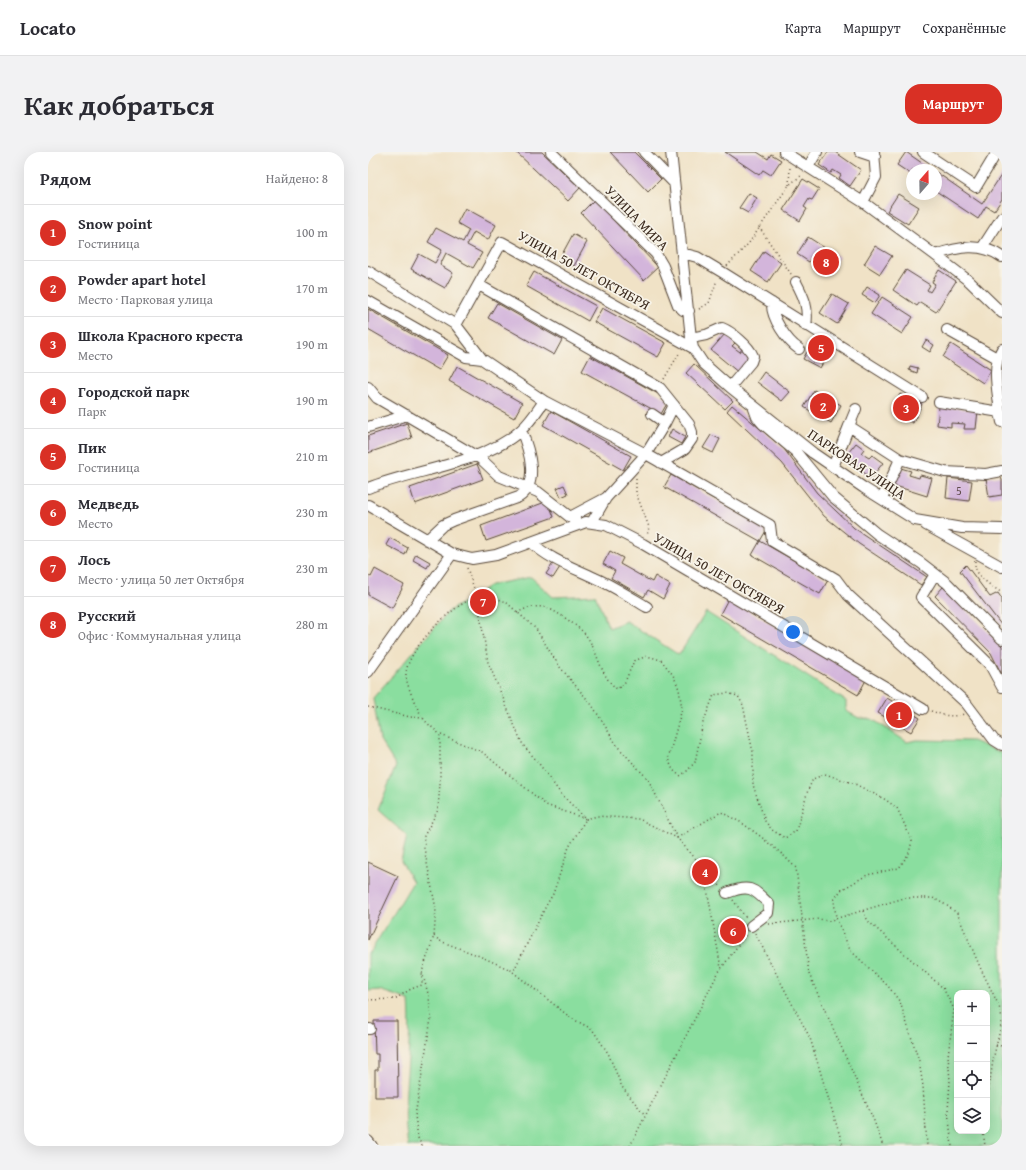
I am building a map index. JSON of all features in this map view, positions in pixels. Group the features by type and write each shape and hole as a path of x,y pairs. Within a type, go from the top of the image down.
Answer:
{"street":[{"name":"УЛИЦА МИРА","path":"551,152 656,254 663,266 678,305 682,310 689,311"},
{"path":"644,152 674,183"},
{"name":"ПАРКОВАЯ УЛИЦА","path":"671,152 692,343 703,363 730,387 833,467 915,520 962,528 1002,529"},
{"path":"812,169 817,152"},
{"path":"860,152 874,154 876,177 863,202"},
{"path":"923,152 976,187 997,152"},
{"path":"788,154 863,202 935,255 969,281 1002,313"},
{"path":"982,248 1002,217"},
{"name":"УЛИЦА 50 ЛЕТ ОКТЯБРЯ","path":"456,325 502,242 692,343"},
{"path":"935,255 958,248 982,248 1002,257"},
{"path":"682,253 697,257 922,397"},
{"path":"368,271 456,325 482,360 544,401 646,454 770,525 772,542 836,579 848,595 966,703 994,740 1002,746"},
{"path":"796,282 806,301 808,317 806,326"},
{"path":"479,285 660,388 689,424 692,439 685,449 661,463"},
{"path":"368,301 466,358 482,360"},
{"path":"772,303 774,313 785,337 799,349"},
{"path":"692,343 722,328 727,330 749,350 753,356 751,362 730,387"},
{"path":"940,402 1001,417 996,367 1000,354 947,330"},
{"path":"368,387 377,398 486,463 499,476 529,488 579,524"},
{"path":"368,488 474,456 492,448 521,430 544,401"},
{"path":"592,522 606,498 646,454 674,405"},
{"path":"753,405 757,417 796,452 833,497 877,534 947,584 1002,639"},
{"path":"833,467 856,409"},
{"path":"652,414 665,423"},
{"path":"368,427 407,415"},
{"path":"849,426 900,459 945,472 986,474 1002,471"},
{"path":"427,540 443,525 519,497 529,488 531,479 528,448 521,430"},
{"path":"882,499 900,459"},
{"path":"570,517 606,498"},
{"name":"УЛИЦА 50 ЛЕТ ОКТЯБРЯ","path":"368,505 452,554 472,560 496,555 579,524 592,522 606,525 643,544 923,708"},
{"path":"915,520 1002,567"},
{"path":"531,542 542,553 556,561 596,579 647,607"},
{"path":"368,672 452,554"},
{"path":"935,574 921,597 990,665 1002,687"},
{"path":"727,894 740,888 751,888 769,904 768,913 751,926"}],"path":[{"path":"788,154 789,185"},
{"path":"689,311 699,309 709,303 716,282 722,272 749,243 789,185 798,177 812,169"},
{"path":"759,227 796,282"},
{"path":"660,388 672,364 682,349 689,353 692,343"},
{"path":"633,470 636,478 636,493 650,530 643,544"},
{"path":"978,553 974,564 976,570 981,577 1002,593"},
{"path":"465,558 477,598 488,662 523,745 537,761 561,794 586,819"},
{"path":"677,838 639,819 597,816 586,819 546,805 482,752 440,735 423,718 406,676 407,663 416,650 452,609 477,598 500,599 506,602 536,629 559,666 592,705 618,747 648,779 677,838 727,894 751,926 810,1038 844,1146"},
{"path":"517,613 526,608 544,607 568,620 584,633 596,654 608,682 617,689 624,684 634,661 647,656 662,660 673,675 679,689 682,709 668,759 673,770 680,776 695,762 696,748 703,723 714,695 727,693 738,696 743,705 753,752 753,785 765,821 772,830 785,838 796,831 808,790 813,779 825,774 855,784 886,800 896,808 912,841 909,853 899,868 867,875 841,890 834,900 836,918 850,950 888,986 900,1002 919,1061 923,1086 927,1146"},
{"path":"368,707 410,717 423,718"},
{"path":"923,708 945,716 954,717 971,711"},
{"path":"368,1000 395,999 411,989 422,986 422,972 434,936 436,909 424,848 424,836 438,810 440,783 440,735"},
{"path":"677,838 721,812 742,823 783,855 796,868 809,974 874,1120 883,1146"},
{"path":"513,972 553,894 569,847 586,819"},
{"path":"703,866 721,969"},
{"path":"630,1146 721,969 751,926 803,920 828,921 904,898 933,898 957,913 980,967 999,1006 1002,1020 996,1045 988,1098"},
{"path":"863,910 868,921 943,988 954,1009 948,1056 950,1081 948,1111 952,1146"},
{"path":"434,936 440,941 513,972 571,1018 592,1029 608,1053 622,1087 645,1115"},
{"path":"422,972 429,997 431,1019 415,1116 418,1138 422,1146"},
{"path":"996,1045 1002,1046"},
{"path":"983,1134 985,1146"}],"green space":[{"path":"531,577 553,597 595,595 609,628 626,621 679,655 706,612 846,701 846,711 859,718 872,719 907,742 917,740 973,741 1002,753 1002,1146 408,1146 405,1110 410,1018 409,1000 379,990 368,991 368,953 371,951 413,882 401,861 407,836 378,810 396,766 380,740 373,698 449,611 491,585"}],"building":[{"path":"516,152 542,152 580,188 568,201"},
{"path":"610,152 634,152 661,179 648,192"},
{"path":"725,152 757,152 768,159 771,154 781,160 771,175 763,170 759,175"},
{"path":"828,152 835,152 861,170 850,186 839,178 841,175 833,170 831,173 819,165"},
{"path":"906,152 923,164 906,164 906,171 897,165"},
{"path":"1002,174 1002,199 994,211 986,206 978,219 942,195 942,176 982,204"},
{"path":"803,179 819,189 812,200 809,199 804,207 807,209 800,221 783,210"},
{"path":"749,193 757,198 748,213 739,208"},
{"path":"898,194 919,207 908,224 887,211"},
{"path":"594,200 658,267 644,280 581,213"},
{"path":"465,208 496,225 488,240 474,232 467,245 482,253 473,268 446,253 440,265 453,273 445,288 411,269 419,254 435,263 442,250 428,242 436,228 463,242 469,230 457,223"},
{"path":"573,234 587,242 574,266 560,258"},
{"path":"808,237 839,257 829,274 817,266 819,264 811,258 809,262 797,254"},
{"path":"875,246 892,256 880,274 864,264"},
{"path":"764,251 781,263 768,282 751,271"},
{"path":"906,270 930,285 927,290 930,292 935,284 932,282 939,270 956,281 936,312 920,302 917,306 893,290"},
{"path":"534,272 596,306 588,321 526,286"},
{"path":"867,287 880,295 875,303 862,295"},
{"path":"832,294 849,304 837,324 820,313"},
{"path":"882,297 913,317 902,334 871,314"},
{"path":"497,303 562,340 554,355 488,318"},
{"path":"602,308 666,343 658,357 594,322"},
{"path":"368,309 448,355 439,370 368,329"},
{"path":"725,334 735,343 732,346 740,352 742,349 752,358 739,373 711,350"},
{"path":"814,339 831,349 820,368 803,359"},
{"path":"926,340 934,345 930,352 922,347"},
{"path":"951,344 991,370 983,383 943,357"},
{"path":"590,356 669,400 661,414 582,371"},
{"path":"694,364 733,401 725,409 686,373"},
{"path":"457,366 522,403 514,418 449,381"},
{"path":"910,366 918,368 917,373 909,370"},
{"path":"764,372 790,392 782,401 757,382"},
{"path":"814,390 841,405 831,423 823,418 825,414 814,408 812,412 804,407"},
{"path":"900,394 922,404 913,423 891,413"},
{"path":"732,405 784,449 817,493 854,528 927,577 921,585 859,544 824,516 782,463 727,411"},
{"path":"939,407 978,410 976,429 964,429 965,424 951,423 951,427 937,425"},
{"path":"551,411 631,456 623,470 543,425"},
{"path":"407,423 412,438 368,453 368,436"},
{"path":"672,429 685,437 681,444 668,437"},
{"path":"711,435 720,439 713,453 703,448"},
{"path":"856,443 864,449 861,453 869,458 872,455 883,463 871,478 844,458"},
{"path":"477,464 483,479 415,504 410,488"},
{"path":"897,467 911,471 909,475 919,478 920,475 932,478 927,496 892,485"},
{"path":"671,475 767,529 760,541 664,487"},
{"path":"1000,476 1002,480 1002,495 989,497 986,478"},
{"path":"948,478 972,481 969,501 946,498"},
{"path":"564,485 568,494 561,497 557,488"},
{"path":"548,501 554,517 486,541 481,526"},
{"path":"390,538 408,548 405,555 386,545"},
{"path":"760,541 828,580 820,594 752,555"},
{"path":"610,551 623,558 620,564 652,582 655,576 670,585 663,599 648,590 644,597 611,578 615,571 603,564"},
{"path":"416,554 430,562 427,568 413,560"},
{"path":"554,562 560,567 553,578 546,574"},
{"path":"966,565 990,597 998,593 1002,599 1002,626 960,571"},
{"path":"375,569 404,585 392,608 368,595 368,575 371,577"},
{"path":"943,587 1002,646 1002,675 991,653 935,596"},
{"path":"728,599 866,680 858,695 720,614"},
{"path":"887,698 920,718 911,732 878,713"},
{"path":"368,862 398,876 368,940"},
{"path":"374,1021 397,1021 398,1097 375,1097 375,1070 378,1070 378,1054 375,1054"}],"place":[{"name":"Русский","path":"826,262"},
{"name":"Пик","path":"821,348"},
{"name":"Powder apart hotel","path":"823,406"},
{"name":"Школа Красного креста","path":"906,408"},
{"name":"Лось","path":"483,602"},
{"name":"Snow point","path":"899,715"},
{"name":"Городской парк","path":"705,872"},
{"name":"Медведь","path":"733,931"}]}
